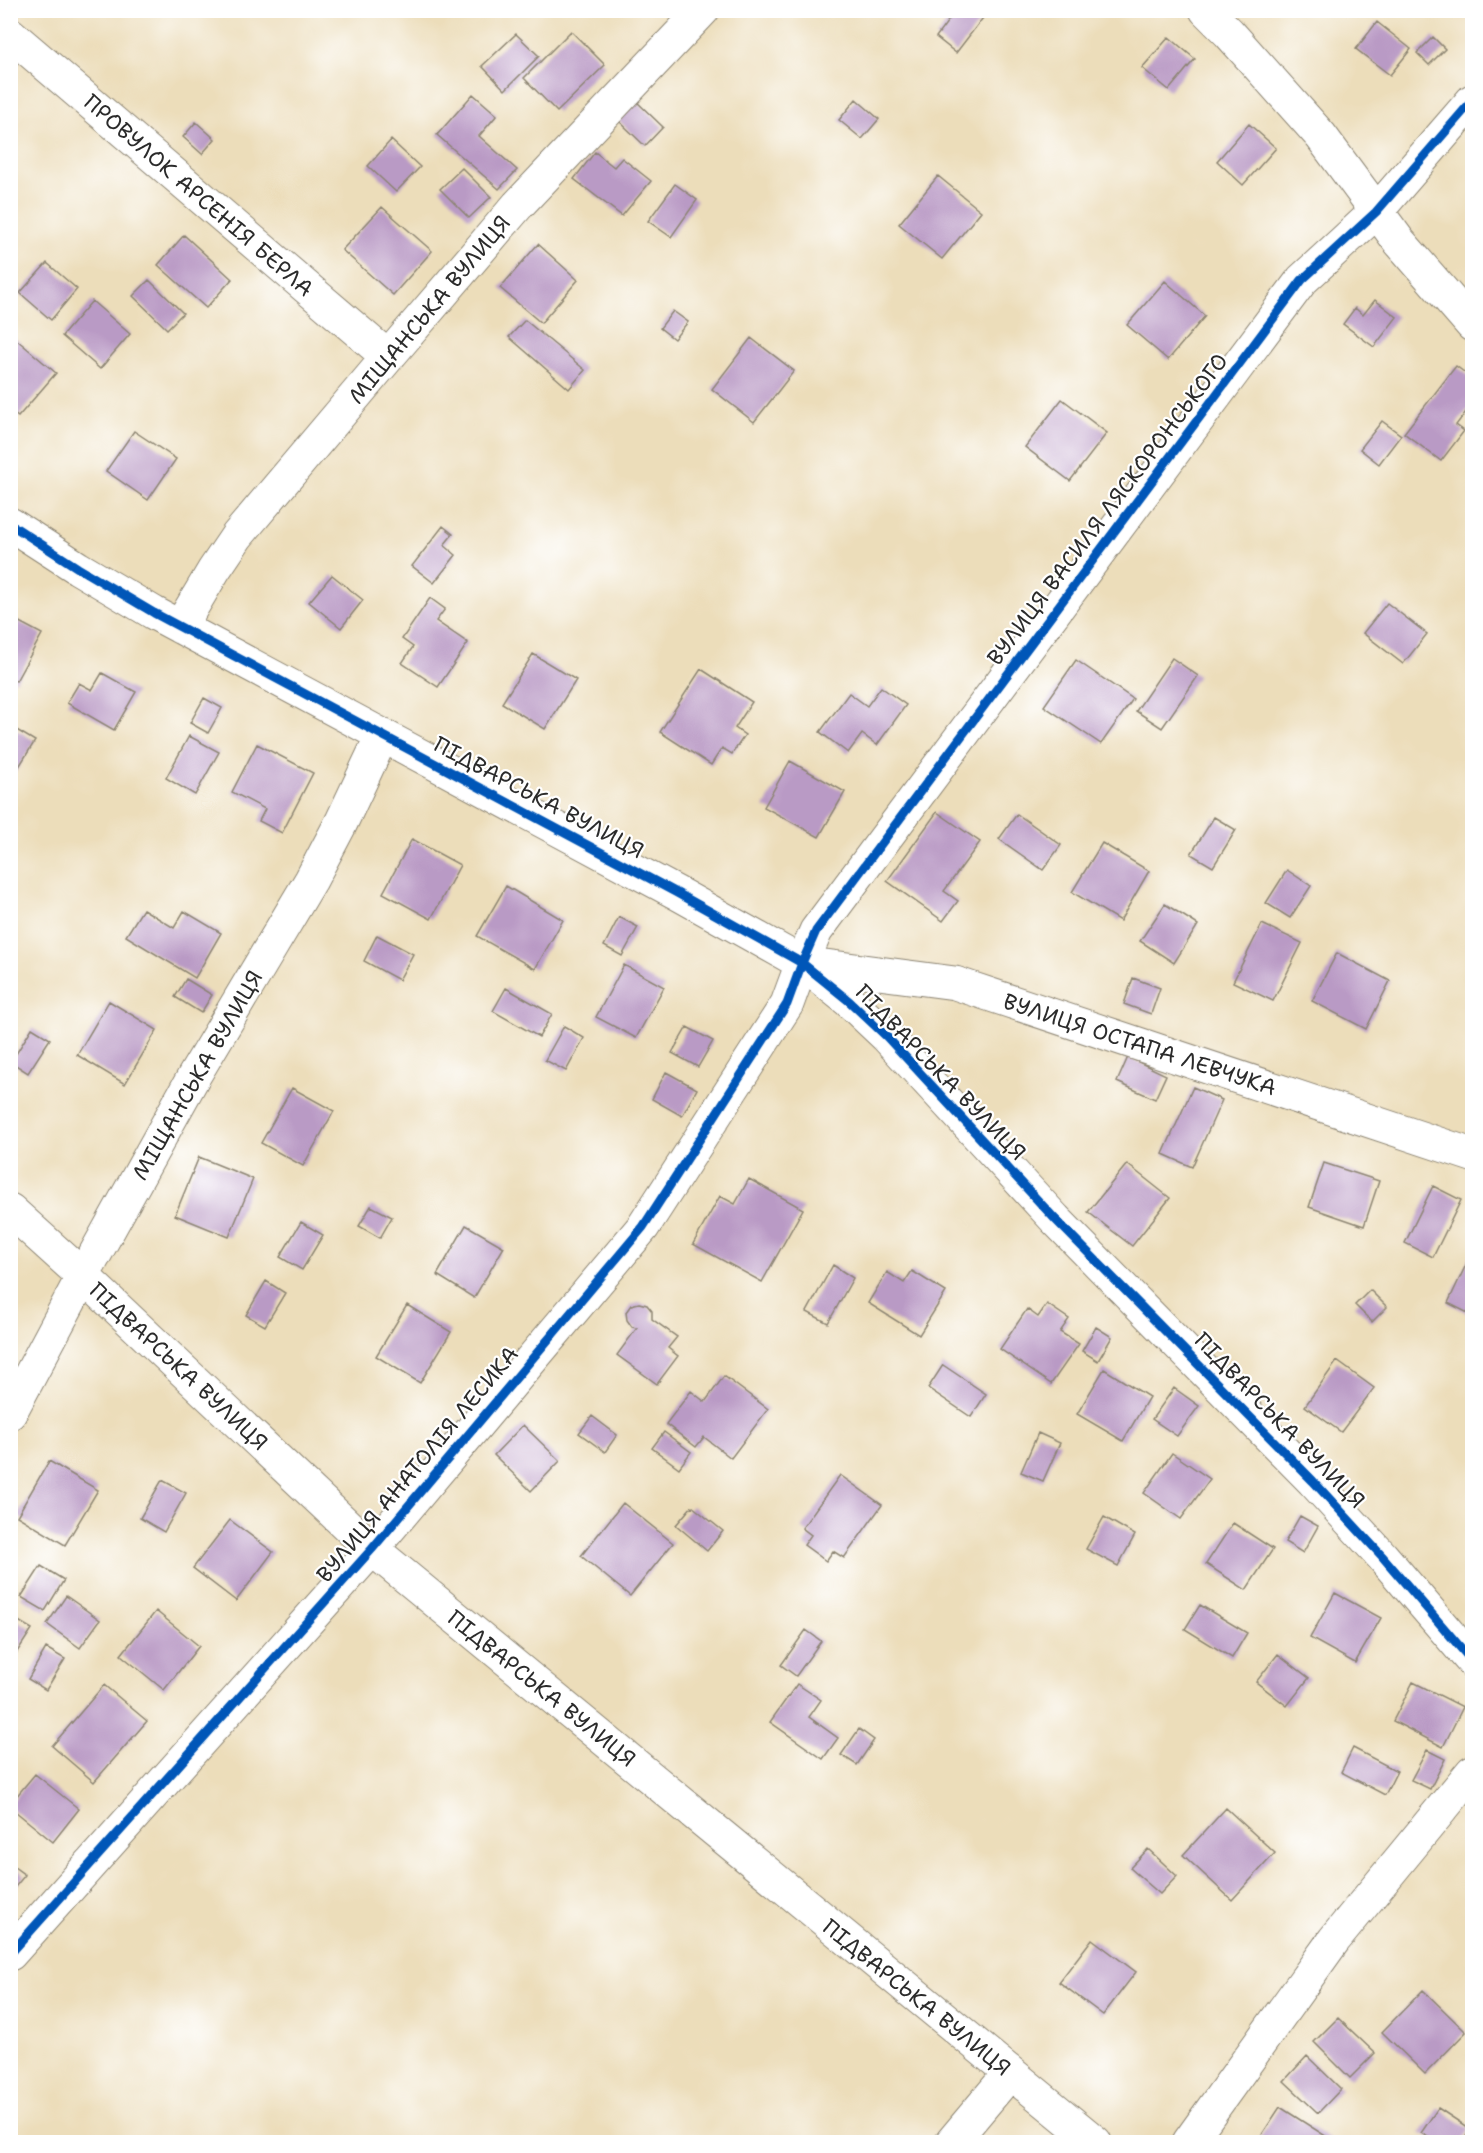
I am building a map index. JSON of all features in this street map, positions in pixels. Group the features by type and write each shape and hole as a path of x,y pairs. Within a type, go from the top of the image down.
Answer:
{"street":[{"name":"МІЩАНСЬКА ВУЛИЦЯ","path":"180,627 213,570 237,536 388,357 518,205 703,10"},
{"path":"1206,10 1315,128 1376,212 1473,325"},
{"name":"ПРОВУЛОК АРСЕНІЯ БЕРЛА","path":"10,34 388,357"},
{"name":"ВУЛИЦЯ ВАСИЛЯ ЛЯСКОРОНСЬКОГО","path":"801,963 816,931 1302,280 1376,212 1473,101"},
{"name":"ПІДВАРСЬКА ВУЛИЦЯ","path":"10,524 78,568 180,627 677,893 801,963 849,1001 886,1036 1055,1219 1321,1489 1473,1661"},
{"name":"МІЩАНСЬКА ВУЛИЦЯ","path":"10,1413 194,1076 311,880 342,823 382,736"},
{"name":"ВУЛИЦЯ ОСТАПА ЛЕВЧУКА","path":"801,963 955,983 1473,1155"},
{"name":"ВУЛИЦЯ АНАТОЛІЯ ЛЕСИКА","path":"10,1953 372,1549 643,1227 787,1004 801,963"},
{"name":"ПІДВАРСЬКА ВУЛИЦЯ","path":"10,1210 372,1549 1095,2142"},
{"path":"1188,2142 1334,1940 1473,1772"},
{"path":"952,2142 1010,2073"}],"building":[{"path":"956,10 989,10 956,53 936,37"},
{"path":"1377,22 1411,49 1390,75 1356,49"},
{"path":"571,31 605,65 557,112 524,78"},
{"path":"516,34 539,56 505,90 482,66"},
{"path":"1169,37 1195,59 1169,90 1142,68"},
{"path":"1433,37 1445,49 1429,65 1417,53"},
{"path":"473,94 497,115 479,136 517,170 499,189 437,135"},
{"path":"856,99 879,119 862,139 839,120"},
{"path":"635,100 663,127 645,146 618,120"},
{"path":"196,122 215,139 202,154 183,137"},
{"path":"1249,124 1276,148 1243,185 1217,161"},
{"path":"391,140 420,167 396,192 368,166"},
{"path":"595,152 614,167 622,158 651,181 622,216 574,179"},
{"path":"462,168 491,197 469,218 440,189"},
{"path":"938,176 981,211 942,259 899,224"},
{"path":"675,184 697,200 671,237 648,221"},
{"path":"382,207 432,251 393,295 342,250"},
{"path":"184,235 232,279 206,308 158,265"},
{"path":"538,244 578,280 541,323 500,288"},
{"path":"47,263 77,289 51,320 20,293"},
{"path":"149,280 183,313 167,329 133,296"},
{"path":"1165,281 1205,316 1168,360 1127,325"},
{"path":"1375,300 1397,317 1374,347 1343,324 1355,308 1363,315"},
{"path":"92,301 130,334 100,369 62,336"},
{"path":"673,311 688,322 674,339 660,328"},
{"path":"525,320 585,370 569,389 509,337"},
{"path":"10,334 56,373 18,417 10,411"},
{"path":"751,338 794,371 754,422 712,389"},
{"path":"1456,366 1472,378 1472,404 1456,425 1464,431 1441,461 1404,433"},
{"path":"1062,399 1107,433 1070,481 1025,447"},
{"path":"1382,421 1401,435 1379,464 1360,449"},
{"path":"134,431 176,459 148,500 106,471"},
{"path":"443,526 453,534 444,545 456,555 434,583 412,566"},
{"path":"332,575 363,600 341,628 309,602"},
{"path":"430,598 445,609 436,621 468,643 438,687 402,663 413,647 402,639"},
{"path":"1387,603 1427,634 1403,664 1363,633"},
{"path":"10,617 42,634 16,681 10,678"},
{"path":"533,654 576,680 545,729 502,703"},
{"path":"1172,658 1198,676 1162,728 1136,711"},
{"path":"1076,660 1133,699 1101,744 1044,706"},
{"path":"701,669 752,702 735,728 745,735 732,754 722,748 711,765 660,732"},
{"path":"102,673 136,692 114,730 67,703 79,683 92,690"},
{"path":"881,687 906,705 877,745 862,734 848,753 820,732 849,693 867,706"},
{"path":"204,698 222,708 208,733 190,723"},
{"path":"10,726 35,741 15,773 10,770"},
{"path":"189,736 219,752 195,795 166,778"},
{"path":"257,744 313,773 282,833 259,821 265,809 232,792"},
{"path":"790,761 845,792 819,837 764,807"},
{"path":"937,812 980,842 944,891 958,901 943,921 887,881"},
{"path":"1017,814 1061,845 1043,870 999,839"},
{"path":"1214,817 1236,830 1213,867 1191,854"},
{"path":"412,839 460,865 431,919 383,893"},
{"path":"1102,843 1149,871 1120,921 1072,892"},
{"path":"1287,870 1311,886 1290,918 1266,903"},
{"path":"506,886 563,920 535,969 477,936"},
{"path":"1165,904 1198,925 1174,963 1140,941"},
{"path":"143,909 174,928 184,911 221,933 195,978 126,936"},
{"path":"619,917 638,927 622,956 604,946"},
{"path":"1262,924 1302,943 1273,1001 1233,982"},
{"path":"377,935 413,954 399,980 364,961"},
{"path":"1337,953 1390,981 1366,1029 1312,1001"},
{"path":"624,965 664,987 636,1038 596,1017"},
{"path":"1133,978 1160,988 1151,1014 1124,1004"},
{"path":"186,979 212,995 201,1013 175,997"},
{"path":"506,988 552,1014 539,1037 493,1011"},
{"path":"109,1001 157,1030 125,1084 77,1055"},
{"path":"564,1026 584,1038 566,1071 545,1060"},
{"path":"687,1027 713,1041 698,1067 672,1053"},
{"path":"32,1028 50,1039 28,1073 11,1062"},
{"path":"1128,1057 1166,1075 1155,1099 1117,1082"},
{"path":"666,1072 697,1089 682,1116 652,1099"},
{"path":"1193,1087 1222,1100 1192,1167 1163,1154"},
{"path":"292,1088 334,1111 303,1166 261,1143"},
{"path":"199,1157 253,1179 229,1237 175,1215"},
{"path":"1324,1163 1379,1181 1364,1226 1309,1207"},
{"path":"1127,1164 1170,1198 1132,1246 1088,1212"},
{"path":"749,1179 803,1209 762,1282 693,1244 720,1196 735,1204"},
{"path":"1433,1186 1461,1200 1433,1257 1405,1243"},
{"path":"371,1206 392,1217 380,1238 359,1226"},
{"path":"301,1222 323,1235 302,1270 280,1257"},
{"path":"466,1225 504,1247 474,1298 437,1275"},
{"path":"1472,1252 1472,1315 1448,1303"},
{"path":"833,1265 853,1278 828,1323 807,1312"},
{"path":"912,1271 946,1292 919,1335 868,1303 887,1272 904,1283"},
{"path":"266,1281 285,1293 265,1326 246,1315"},
{"path":"1370,1290 1387,1307 1372,1322 1355,1305"},
{"path":"639,1303 647,1305 652,1311 652,1319 677,1337 668,1348 678,1356 657,1384 617,1355 637,1328 632,1327 627,1320 626,1312 631,1305"},
{"path":"1047,1304 1069,1319 1060,1332 1079,1344 1051,1384 1000,1349 1027,1309 1038,1317"},
{"path":"407,1305 451,1332 420,1383 376,1356"},
{"path":"1096,1327 1112,1337 1098,1361 1082,1351"},
{"path":"1337,1361 1374,1388 1341,1432 1305,1406"},
{"path":"943,1365 986,1394 971,1417 928,1388"},
{"path":"1104,1369 1149,1397 1123,1441 1077,1414"},
{"path":"724,1376 768,1409 731,1458 704,1437 696,1447 666,1424 691,1391 705,1402"},
{"path":"1174,1388 1199,1406 1177,1436 1152,1419"},
{"path":"592,1416 617,1435 605,1452 579,1433"},
{"path":"523,1425 560,1461 531,1491 494,1455"},
{"path":"664,1432 691,1452 679,1468 652,1448"},
{"path":"1038,1433 1060,1443 1043,1481 1021,1472"},
{"path":"1172,1453 1210,1479 1181,1519 1144,1493"},
{"path":"49,1461 98,1490 65,1545 17,1516"},
{"path":"840,1475 882,1505 844,1558 833,1551 826,1561 804,1545 811,1535 802,1528"},
{"path":"162,1480 186,1493 164,1532 140,1518"},
{"path":"623,1503 673,1543 630,1596 581,1556"},
{"path":"692,1506 723,1531 707,1551 676,1525"},
{"path":"1300,1516 1318,1526 1303,1553 1285,1542"},
{"path":"1104,1517 1135,1535 1118,1566 1086,1549"},
{"path":"230,1520 273,1552 236,1601 193,1568"},
{"path":"1233,1523 1273,1549 1246,1590 1206,1564"},
{"path":"41,1566 64,1580 45,1611 21,1597"},
{"path":"1335,1593 1381,1618 1355,1663 1310,1638"},
{"path":"66,1596 100,1620 80,1648 47,1624"},
{"path":"1200,1605 1247,1633 1232,1658 1185,1629"},
{"path":"156,1611 199,1646 164,1690 121,1655"},
{"path":"10,1616 32,1629 17,1652 10,1648"},
{"path":"806,1630 821,1641 796,1676 781,1665"},
{"path":"46,1648 65,1659 46,1690 28,1679"},
{"path":"1278,1654 1309,1678 1287,1706 1256,1682"},
{"path":"1413,1682 1463,1707 1443,1747 1393,1721"},
{"path":"797,1684 821,1700 809,1717 838,1738 823,1759 770,1722"},
{"path":"104,1685 147,1721 94,1782 52,1746"},
{"path":"859,1729 874,1740 857,1765 841,1755"},
{"path":"1353,1748 1397,1771 1385,1795 1341,1772"},
{"path":"1427,1750 1445,1759 1430,1789 1411,1780"},
{"path":"35,1774 79,1809 53,1842 10,1807 10,1804"},
{"path":"1226,1808 1275,1853 1232,1900 1183,1855"},
{"path":"1148,1849 1177,1876 1160,1894 1130,1868"},
{"path":"10,1864 25,1875 10,1893"},
{"path":"1092,1939 1136,1972 1103,2015 1059,1982"},
{"path":"1423,1990 1466,2032 1425,2074 1382,2032"},
{"path":"1338,2018 1375,2053 1350,2078 1314,2042"},
{"path":"1307,2056 1341,2089 1318,2113 1284,2081"},
{"path":"1280,2107 1335,2142 1257,2142"},
{"path":"1438,2108 1470,2129 1462,2142 1436,2142 1421,2133"}],"cycle path":[{"path":"10,1954 372,1549 643,1227 787,1004 816,931 1302,280 1376,212 1472,101"},
{"path":"10,524 154,613 677,893 802,963 849,1001 886,1036 1055,1219 1313,1481 1382,1556 1472,1661"}]}
